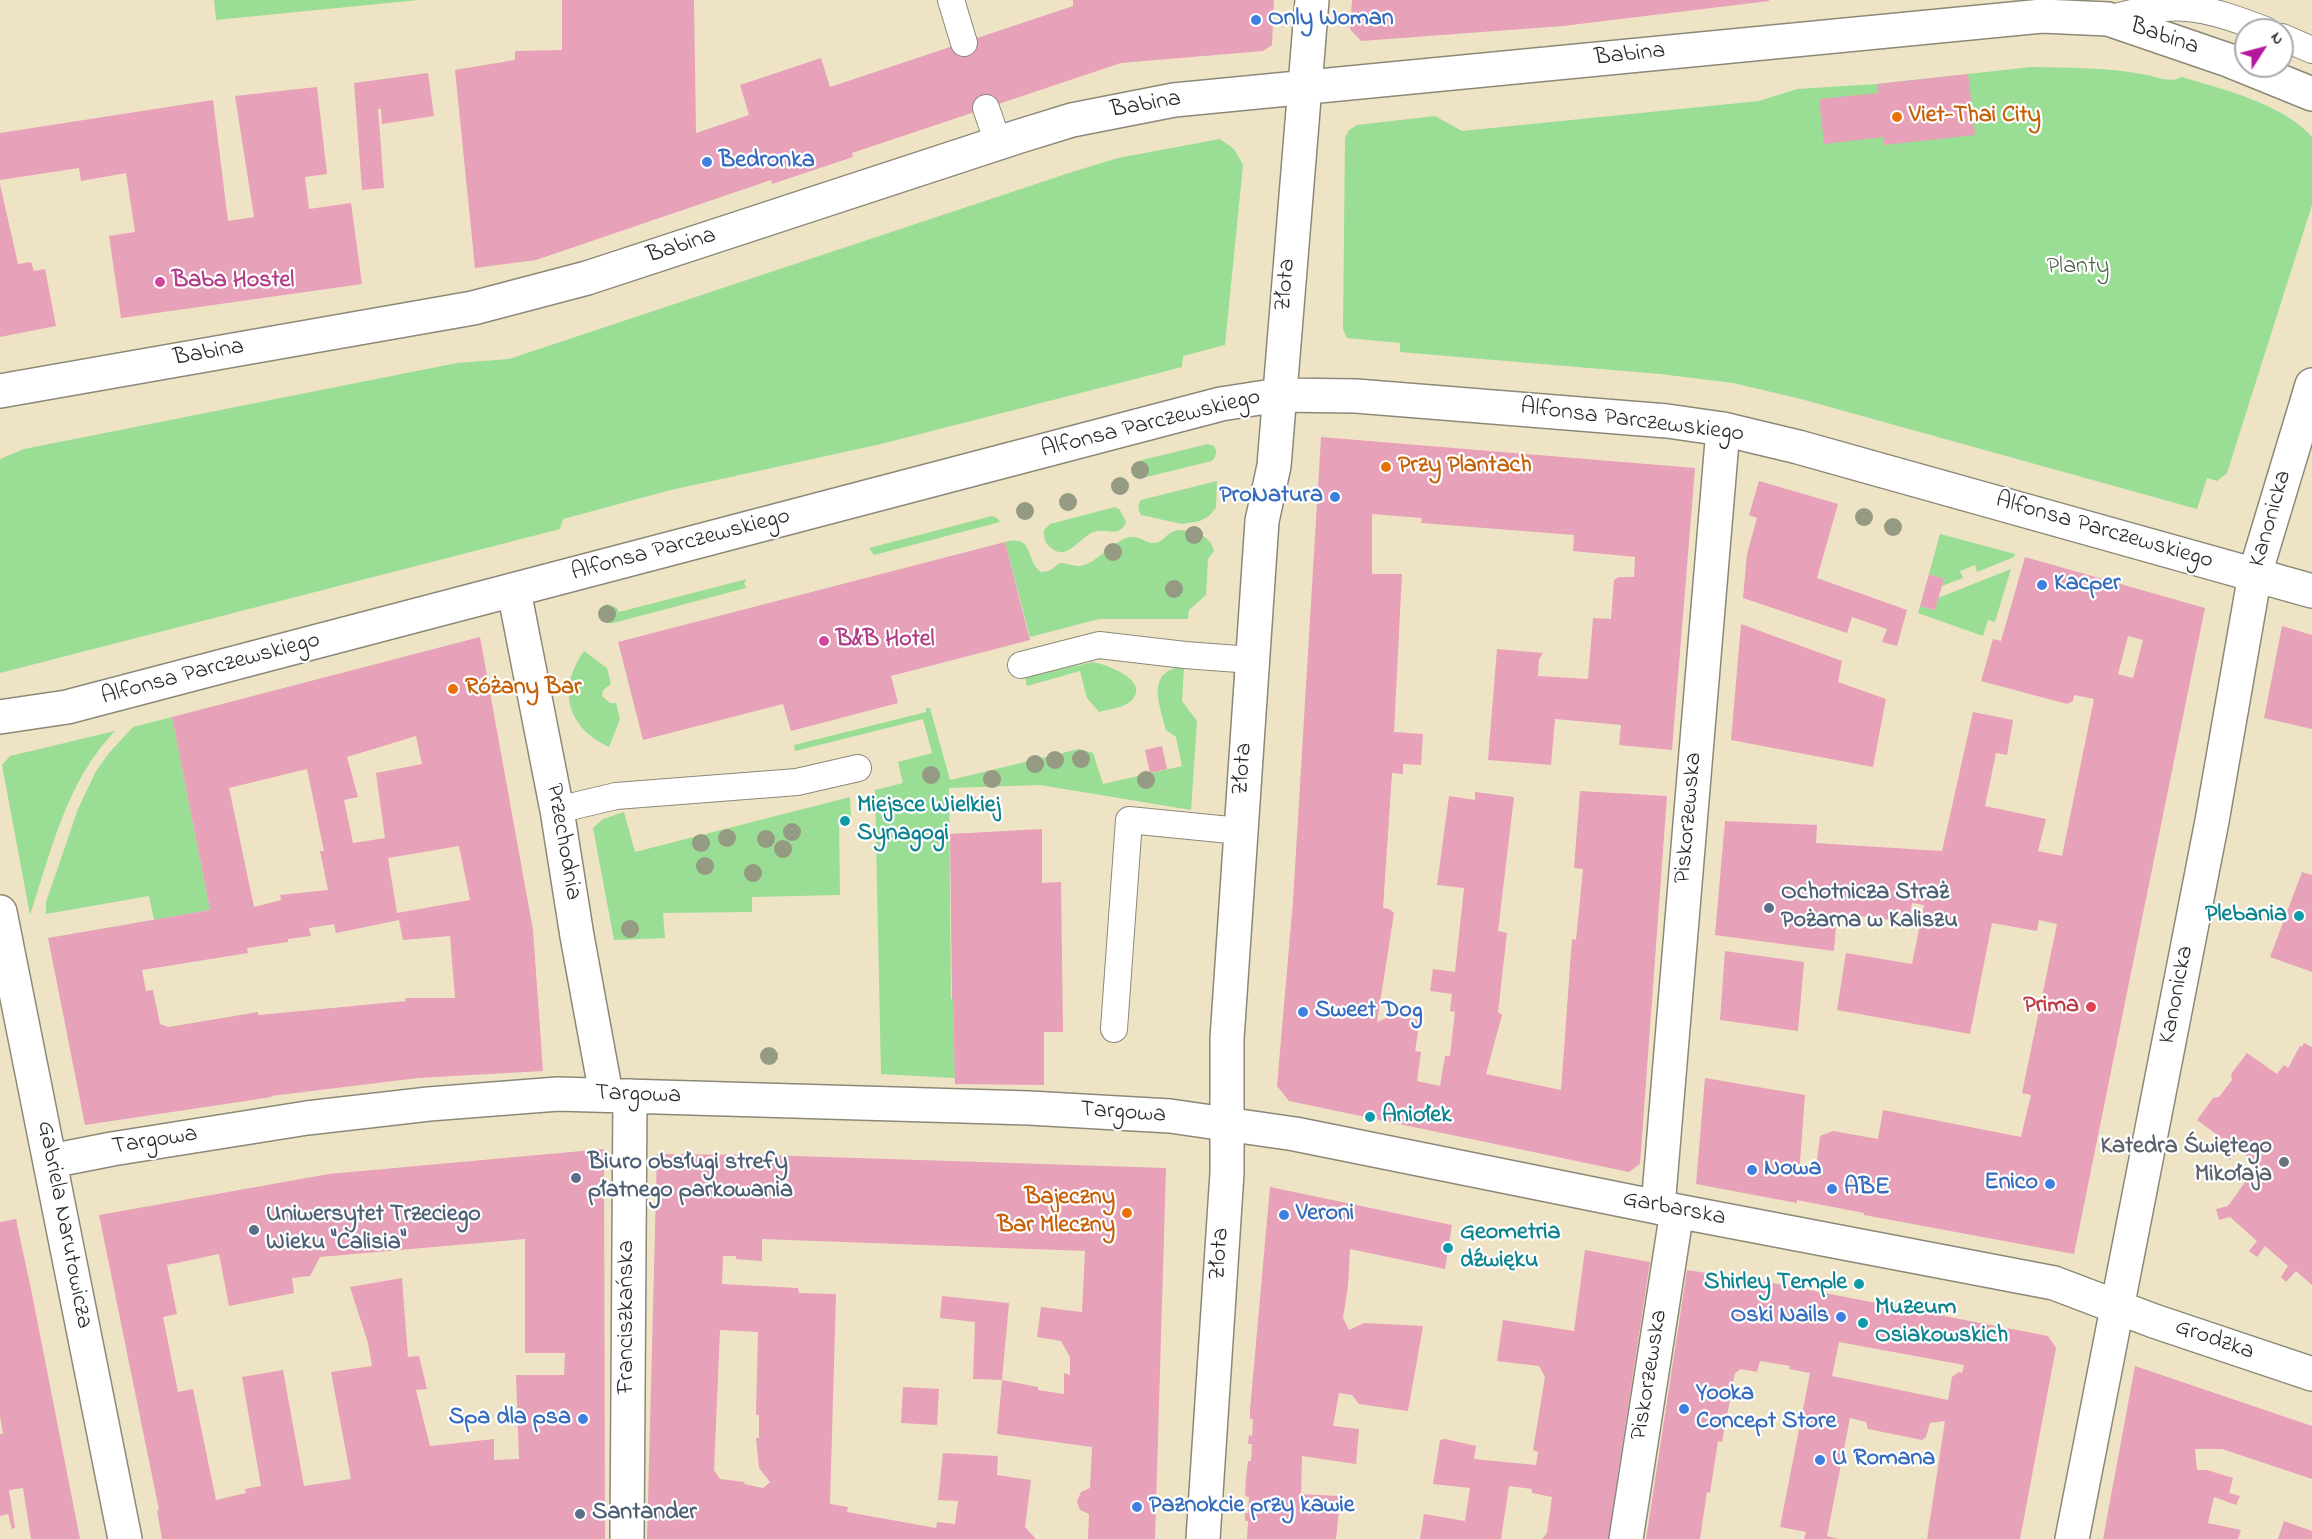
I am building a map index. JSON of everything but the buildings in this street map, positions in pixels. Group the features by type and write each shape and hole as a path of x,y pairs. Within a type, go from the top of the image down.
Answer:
{"street":[{"name":"Złota","path":"1203,1539 1227,1173 1229,1124 1227,1039 1252,660 1262,521 1274,466 1312,0"},
{"name":"Babina","path":"0,391 424,317 529,294 586,278 1072,120 1174,100 2112,9 2312,94"},
{"name":"Kanonicka","path":"2072,1539 2212,821 2255,574 2312,385"},
{"name":"Alfonsa Parczewskiego","path":"0,717 67,707 1210,407 1251,398 1279,395 1356,396 1667,421 1723,429 1832,457 2312,591"},
{"name":"Piskorzewska","path":"1626,1539 1668,1209 1723,429"},
{"name":"Przechodnia","path":"514,591 557,810 618,1095"},
{"name":"Gabriela Narutowicza","path":"0,912 125,1539"},
{"name":"Targowa","path":"51,1161 112,1149 318,1117 429,1104 546,1095 618,1095 1029,1108 1170,1116 1229,1124"},
{"name":"Franciszkańska","path":"618,1095 627,1539"},
{"name":"Garbarska","path":"1229,1124 1295,1134 2054,1283 2117,1308"},
{"name":"Grodzka","path":"2117,1308 2312,1374"}],"lane":[{"path":"951,0 964,43"},
{"path":"2112,9 2137,10 2195,6 2234,18"},
{"path":"2294,42 2312,50"},
{"path":"986,108 998,143"},
{"path":"1022,664 1099,645 1252,660"},
{"path":"557,810 616,795 797,782 858,768"},
{"path":"1114,1029 1129,820 1240,831"}],"green space":[{"path":"214,0 418,0 216,20"},
{"name":"Planty","path":"2031,67 2089,68 2169,80 2182,77 2252,99 2285,115 2312,137 2312,205 2227,473 2217,481 2207,478 2197,509 1801,399 1733,383 1660,374 1400,352 1400,343 1347,338 1343,329 1345,138 1349,130 1357,125 1435,116 1462,131 1759,101 1797,89 1877,84"},
{"path":"1220,139 1234,149 1243,165 1225,345 1183,356 1182,367 881,444 671,490 563,519 560,529 0,673 0,459 24,449 457,363 509,359 1072,172 1118,158"},
{"path":"1208,444 1214,446 1216,450 1212,461 1142,478 1136,476 1133,471 1138,461"},
{"path":"1217,481 1216,508 1200,521 1182,524 1141,515 1139,511 1138,506 1141,500"},
{"path":"1115,507 1120,510 1126,522 1120,530 1094,532 1067,551 1062,552 1056,551 1045,541 1044,530 1050,524"},
{"path":"992,516 1000,522 874,555 869,548"},
{"path":"1179,530 1205,537 1214,551 1208,559 1206,595 1189,610 1188,619 1099,619 1030,637 1005,542 1015,541 1025,545 1041,572 1049,571 1060,563 1078,566 1090,563 1126,538 1135,537 1155,543 1171,532"},
{"path":"1940,534 2015,554 2014,557 1977,572 1975,565 1960,571 1963,578 1942,586 1944,579 1929,574"},
{"path":"2011,569 1995,622 1988,620 1983,636 1918,613 1920,606 1935,610 1938,598"},
{"path":"747,579 744,583 746,588 613,623 607,623 600,616 602,607 607,604 617,608 619,612"},
{"path":"584,651 607,668 611,684 603,690 602,696 610,703 616,703 620,719 609,747 594,739 583,729 570,706 570,679"},
{"path":"1093,662 1116,670 1132,680 1136,687 1136,694 1131,701 1120,707 1099,712 1087,698 1080,671 1027,686 1025,677"},
{"path":"1176,668 1184,668 1182,701 1197,721 1191,810 1040,785 949,788 951,999 953,999 955,1078 881,1074 875,790 903,783 898,762 932,753 923,719 795,751 794,745 926,712 926,708 930,708 950,780 1079,749 1093,753 1103,784 1182,766 1176,737 1166,730 1158,694 1161,678"},
{"path":"172,717 210,910 154,920 149,896 46,914 46,902 78,809 96,771 133,727"},
{"path":"115,731 98,751 72,794 62,817 30,915 2,765 10,756"},
{"path":"850,797 851,819 839,820 840,895 752,897 752,912 663,913 665,938 614,940 593,828 603,819 624,812 635,852"}],"place":[{"name":"Only Woman","path":"1256,20"},
{"name":"Viet-Thai City","path":"1897,117"},
{"name":"Bedronka","path":"707,162"},
{"name":"Baba Hostel","path":"160,282"},
{"name":"Przy Plantach","path":"1386,467"},
{"name":"ProNatura","path":"1335,497"},
{"name":"Kacper","path":"2042,585"},
{"name":"B&B Hotel","path":"824,641"},
{"name":"Różany Bar","path":"453,689"},
{"name":"Miejsce Wielkiej Synagogi","path":"845,821"},
{"name":"Ochotnicza Straż Pożarna w Kaliszu","path":"1769,908"},
{"name":"Plebania","path":"2299,916"},
{"name":"Prima","path":"2091,1007"},
{"name":"Sweet Dog","path":"1303,1012"},
{"name":"Aniołek","path":"1370,1117"},
{"name":"Katedra Świętego Mikołaja","path":"2284,1162"},
{"name":"Nowa","path":"1752,1170"},
{"name":"Biuro obsługi strefy płatnego parkowania","path":"576,1178"},
{"name":"Enico","path":"2050,1184"},
{"name":"ABE","path":"1832,1189"},
{"name":"Bajeczny Bar Mleczny","path":"1127,1213"},
{"name":"Veroni","path":"1284,1215"},
{"name":"Uniwersytet Trzeciego Wieku \"Calisia\"","path":"254,1230"},
{"name":"Geometria dźwięku","path":"1448,1248"},
{"name":"Shirley Temple","path":"1859,1284"},
{"name":"Oski Nails","path":"1841,1317"},
{"name":"Muzeum Osiakowskich","path":"1863,1323"},
{"name":"Yooka Concept Store","path":"1684,1409"},
{"name":"Spa dla psa","path":"583,1419"},
{"name":"U Romana","path":"1820,1460"},
{"name":"Paznokcie przy kawie","path":"1137,1507"},
{"name":"Santander","path":"580,1514"}]}
